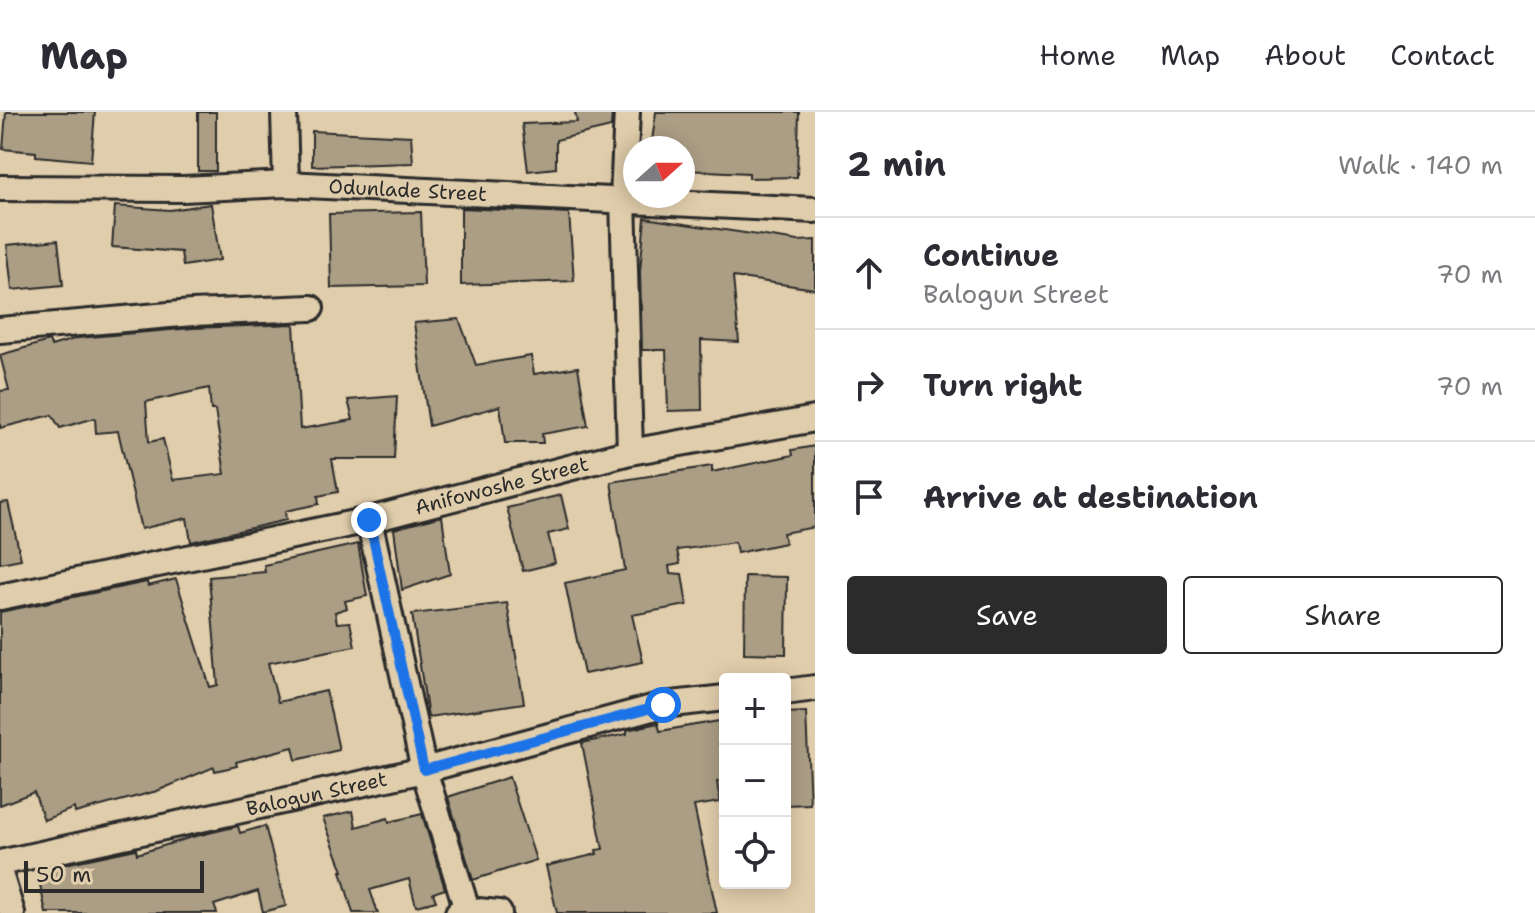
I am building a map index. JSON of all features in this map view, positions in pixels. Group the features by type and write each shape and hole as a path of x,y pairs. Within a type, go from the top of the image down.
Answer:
{"street":[{"path":"284,112 286,184"},
{"path":"626,136 627,112"},
{"name":"Odunlade Street","path":"0,188 183,189 286,184 623,198"},
{"name":"Odunlade Street","path":"695,202 815,210"},
{"path":"623,208 630,452"},
{"path":"0,330 192,313 311,308"},
{"name":"Anifowoshe Street","path":"0,597 369,520 630,452 815,419"},
{"path":"369,520 424,770 463,912 499,913"},
{"path":"791,691 815,688"},
{"name":"Balogun Street","path":"0,863 424,770 663,705 719,699"},
{"path":"0,874 12,913"}],"building":[{"path":"6,112 95,112 91,161 36,156 36,152 3,149"},
{"path":"198,112 216,112 216,171 198,171"},
{"path":"575,112 612,112 611,127 556,140 556,168 528,171 522,124 577,122"},
{"path":"656,112 799,112 797,177 749,178 749,173 695,171 695,136 653,136"},
{"path":"312,131 411,136 413,163 312,166"},
{"path":"211,204 220,260 183,266 181,252 112,247 115,206 170,210"},
{"path":"461,208 569,213 574,281 461,285"},
{"path":"421,212 424,286 331,288 329,214"},
{"path":"645,218 798,241 815,240 815,289 733,277 739,342 701,340 702,410 668,411 666,350 642,350 640,271"},
{"path":"58,240 63,285 12,290 7,245"},
{"path":"459,319 476,365 531,356 534,374 578,367 588,426 542,434 543,443 505,443 500,406 429,426 414,323"},
{"path":"294,324 300,429 353,420 348,400 397,396 394,459 332,459 338,492 318,496 319,504 285,511 286,520 191,542 187,518 141,529 118,431 96,433 95,418 60,428 52,415 0,428 0,391 9,390 0,355 49,341 51,346 78,338 193,328","holes":["209,388 211,410 215,410 225,474 173,480 163,439 149,442 146,402"]},
{"path":"815,446 815,527 783,533 785,543 737,553 735,542 677,550 680,564 669,566 670,573 682,574 687,605 632,615 643,662 584,674 565,583 625,570 611,482 712,466 712,472 793,455 792,450"},
{"path":"561,495 569,529 548,534 555,563 523,571 507,508"},
{"path":"8,502 21,559 0,563 0,503"},
{"path":"442,516 450,574 402,590 394,529"},
{"path":"358,544 367,596 345,601 347,608 335,612 337,623 350,622 355,646 268,663 278,702 326,691 339,750 296,760 293,747 236,762 237,766 215,771 214,767 157,791 75,813 74,808 44,820 34,792 0,805 0,612 176,579 210,687 218,685 209,577 265,572 264,565"},
{"path":"745,576 787,577 786,654 744,653"},
{"path":"507,603 524,703 428,717 412,614"},
{"path":"806,712 810,804 791,805 791,713"},
{"path":"719,721 719,802 694,806 717,913 557,913 546,866 597,854 596,850 603,849 582,743 627,734 627,730 658,723 660,731"},
{"path":"509,777 536,860 473,880 448,797"},
{"path":"353,811 356,827 388,818 389,822 422,814 445,889 433,893 436,901 416,906 409,879 370,890 378,913 353,913 343,871 323,818"},
{"path":"238,826 240,833 265,826 286,906 263,912 258,891 214,905 217,913 46,913 37,870 136,849 137,854"}],"route":[{"path":"369,520 424,770 663,705"}]}
